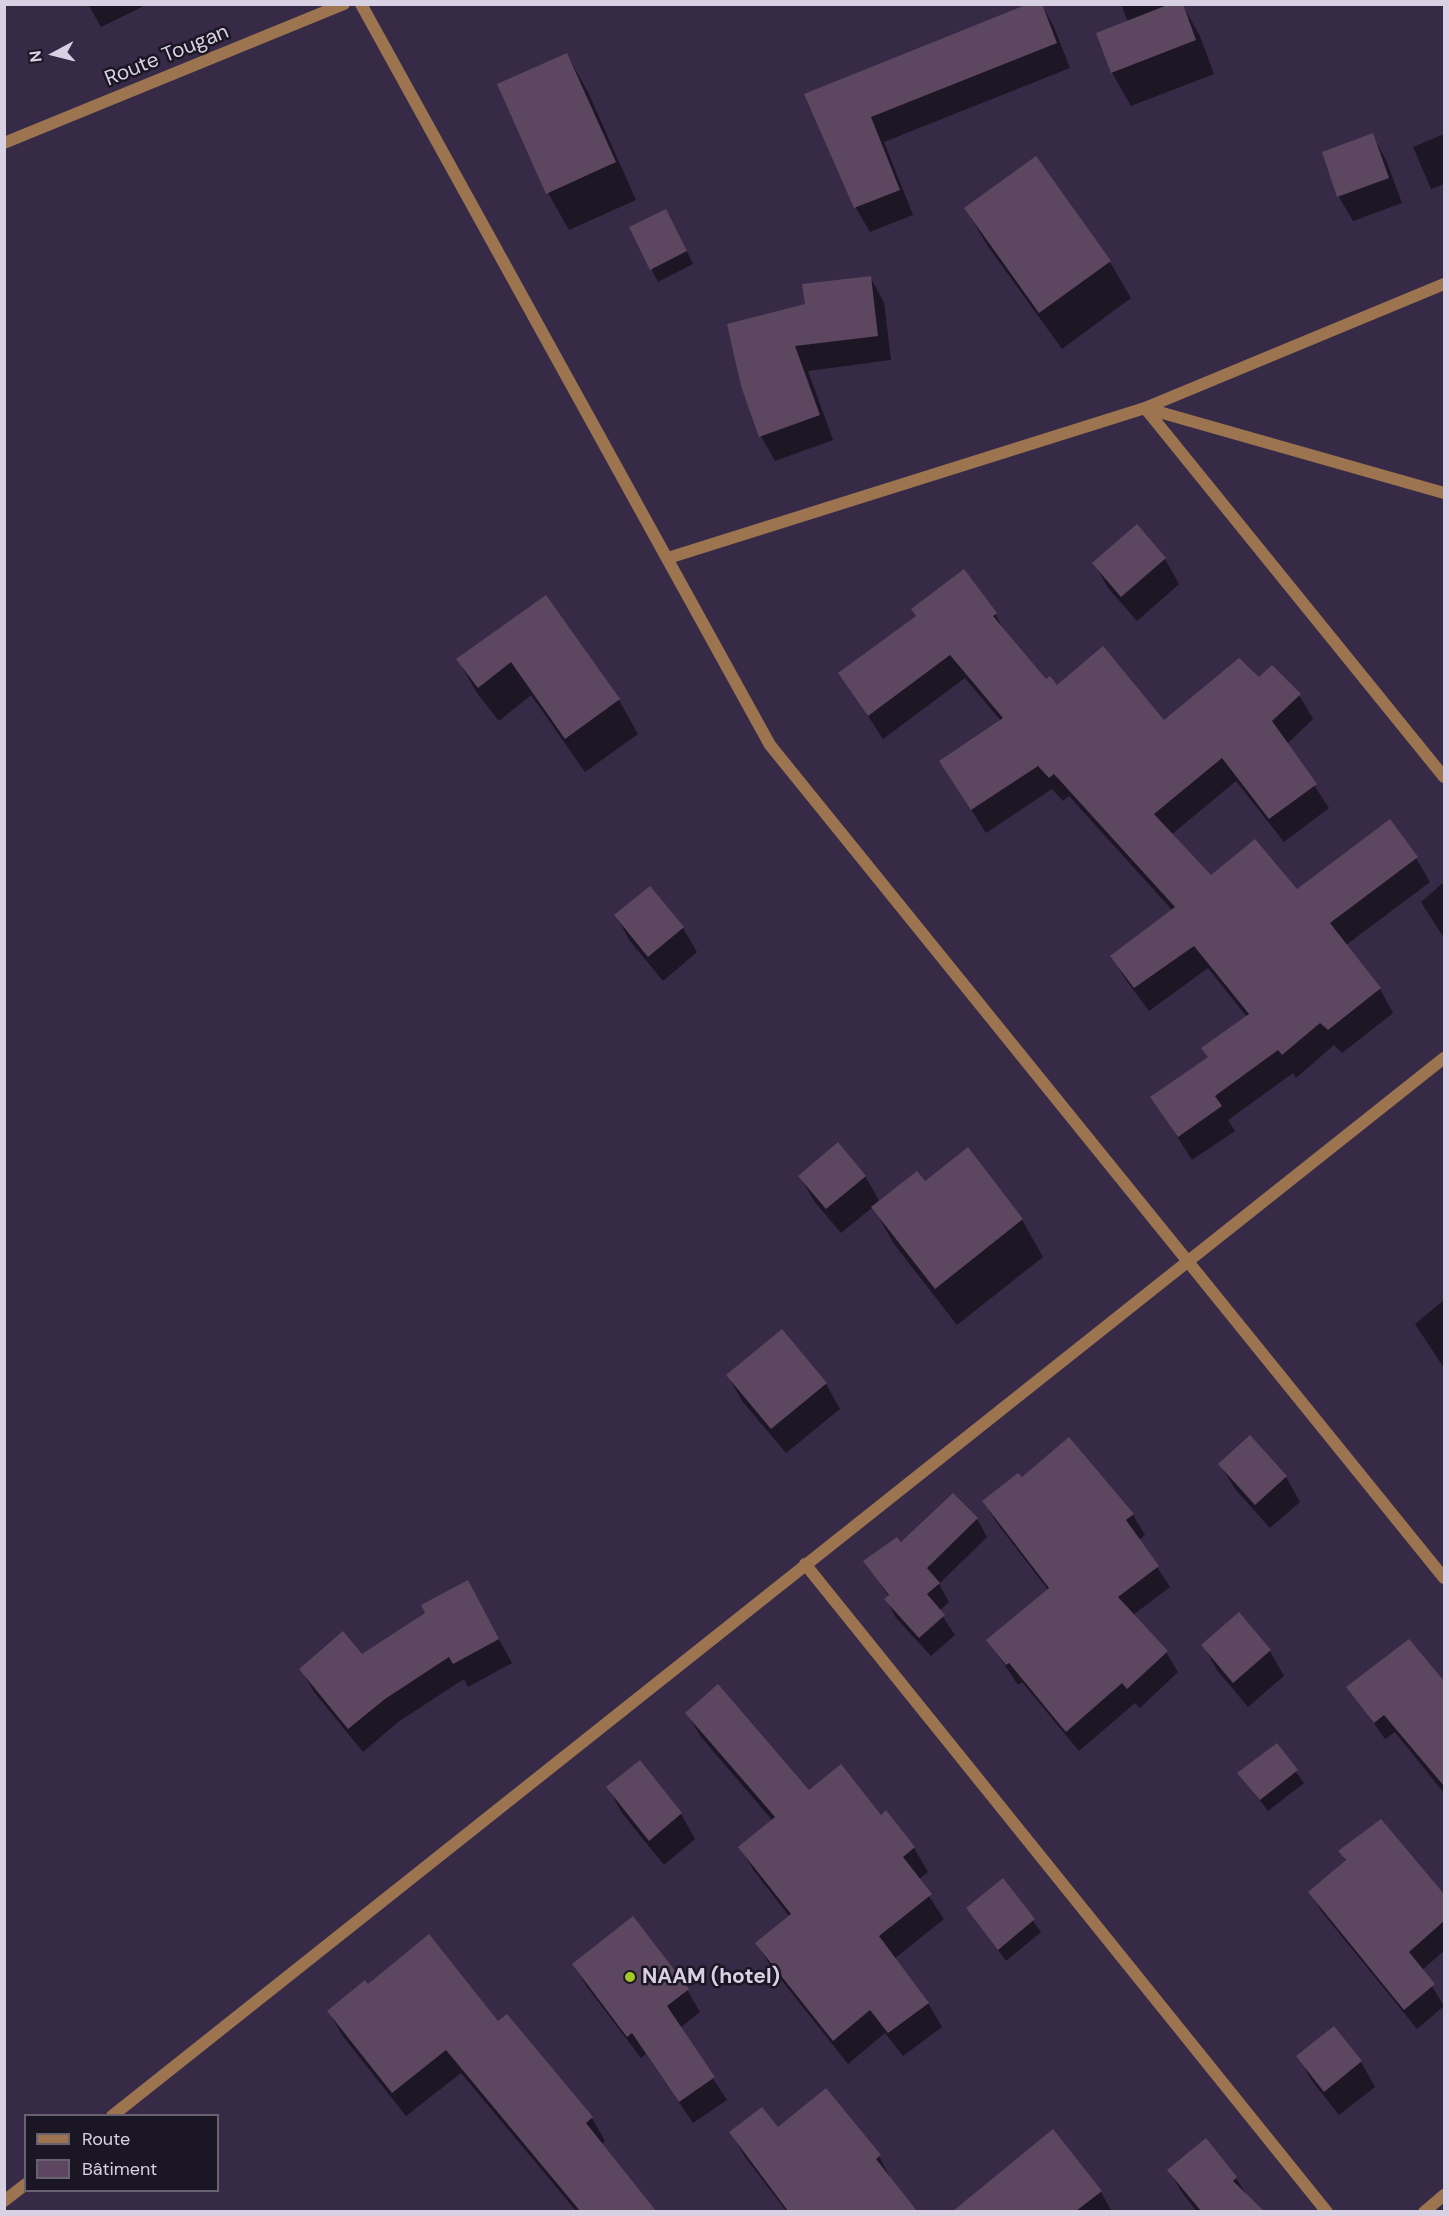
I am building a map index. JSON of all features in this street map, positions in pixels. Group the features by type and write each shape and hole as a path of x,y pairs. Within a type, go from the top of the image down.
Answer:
{"street":[{"name":"Route Tougan","path":"4,143 344,4"},
{"path":"361,4 770,745 1444,1578"},
{"path":"668,558 1144,408 1444,284"},
{"path":"1144,408 1444,493"},
{"path":"1144,408 1444,777"},
{"path":"113,2114 1444,1058"},
{"path":"805,1564 1327,2211"},
{"path":"4,2201 24,2186"},
{"path":"1424,2211 1444,2195"}],"building":[{"path":"1028,4 1042,4 1057,43 871,117 900,190 854,208 804,94"},
{"path":"1170,4 1183,4 1196,40 1111,73 1096,33"},
{"path":"567,53 616,162 546,194 497,84"},
{"path":"1373,133 1389,178 1337,197 1322,152"},
{"path":"1036,156 1111,261 1039,313 964,208"},
{"path":"666,209 687,251 650,270 629,227"},
{"path":"871,276 878,336 795,346 820,415 759,437 741,386 727,324 805,304 802,284"},
{"path":"1137,524 1166,558 1121,597 1092,563"},
{"path":"964,569 997,613 993,616 1046,679 1050,676 1057,685 1103,646 1164,720 1239,658 1259,677 1272,665 1301,694 1272,721 1317,784 1269,819 1222,758 1154,814 1211,875 1255,839 1297,889 1390,819 1418,857 1330,923 1381,988 1328,1030 1320,1023 1282,1055 1278,1050 1215,1096 1222,1106 1178,1137 1150,1097 1208,1057 1201,1048 1249,1014 1194,946 1134,988 1110,956 1175,907 1054,774 1049,778 1038,766 971,810 939,761 1003,718 950,655 868,716 838,673 916,616 911,609"},
{"path":"546,595 620,699 565,739 511,662 478,688 456,659"},
{"path":"650,886 684,927 648,957 614,915"},
{"path":"838,1142 866,1176 826,1209 798,1176"},
{"path":"968,1147 1023,1219 935,1289 871,1207 917,1171 925,1181"},
{"path":"782,1329 827,1383 771,1429 726,1375"},
{"path":"1250,1435 1287,1476 1255,1505 1218,1464"},
{"path":"1069,1437 1134,1514 1126,1520 1159,1566 1118,1597 1168,1651 1127,1689 1122,1683 1066,1732 1009,1663 1006,1665 986,1640 1049,1588 982,1501 1018,1473 1022,1477"},
{"path":"953,1493 978,1518 927,1568 940,1583 927,1594 945,1615 919,1638 884,1599 889,1595 863,1561 897,1537 901,1542"},
{"path":"468,1580 499,1639 453,1664 449,1657 385,1699 348,1729 299,1669 343,1631 362,1654 425,1613 421,1605"},
{"path":"1239,1612 1271,1650 1233,1683 1201,1645"},
{"path":"1409,1639 1444,1681 1444,1786 1384,1715 1374,1723 1346,1687"},
{"path":"718,1684 809,1790 841,1764 881,1815 886,1810 915,1847 903,1857 932,1894 879,1936 929,2003 888,2033 870,2010 833,2041 755,1943 791,1914 738,1847 775,1817 685,1713"},
{"path":"1277,1743 1298,1770 1260,1800 1237,1773"},
{"path":"640,1760 682,1813 649,1841 606,1787"},
{"path":"1381,1819 1444,1894 1444,1921 1409,1952 1435,1984 1404,2010 1308,1892 1346,1860 1338,1851"},
{"path":"1003,1878 1035,1919 998,1950 966,1908"},
{"name":"NAAM (hotel)","path":"633,1916 689,1989 667,2006 715,2077 679,2102 632,2033 627,2037 572,1964"},
{"path":"429,1934 498,2021 507,2014 593,2117 586,2123 656,2211 580,2211 446,2050 392,2093 327,2011 365,1980 368,1984"},
{"path":"1334,2026 1362,2061 1324,2092 1296,2056"},
{"path":"826,2088 881,2155 876,2159 917,2211 788,2211 729,2132 762,2107 778,2127"},
{"path":"1053,2129 1102,2191 1076,2211 953,2211"},
{"path":"1206,2138 1237,2177 1233,2181 1264,2211 1201,2211 1167,2170"}],"place":[{"name":"NAAM (hotel)","path":"630,1977"}]}
